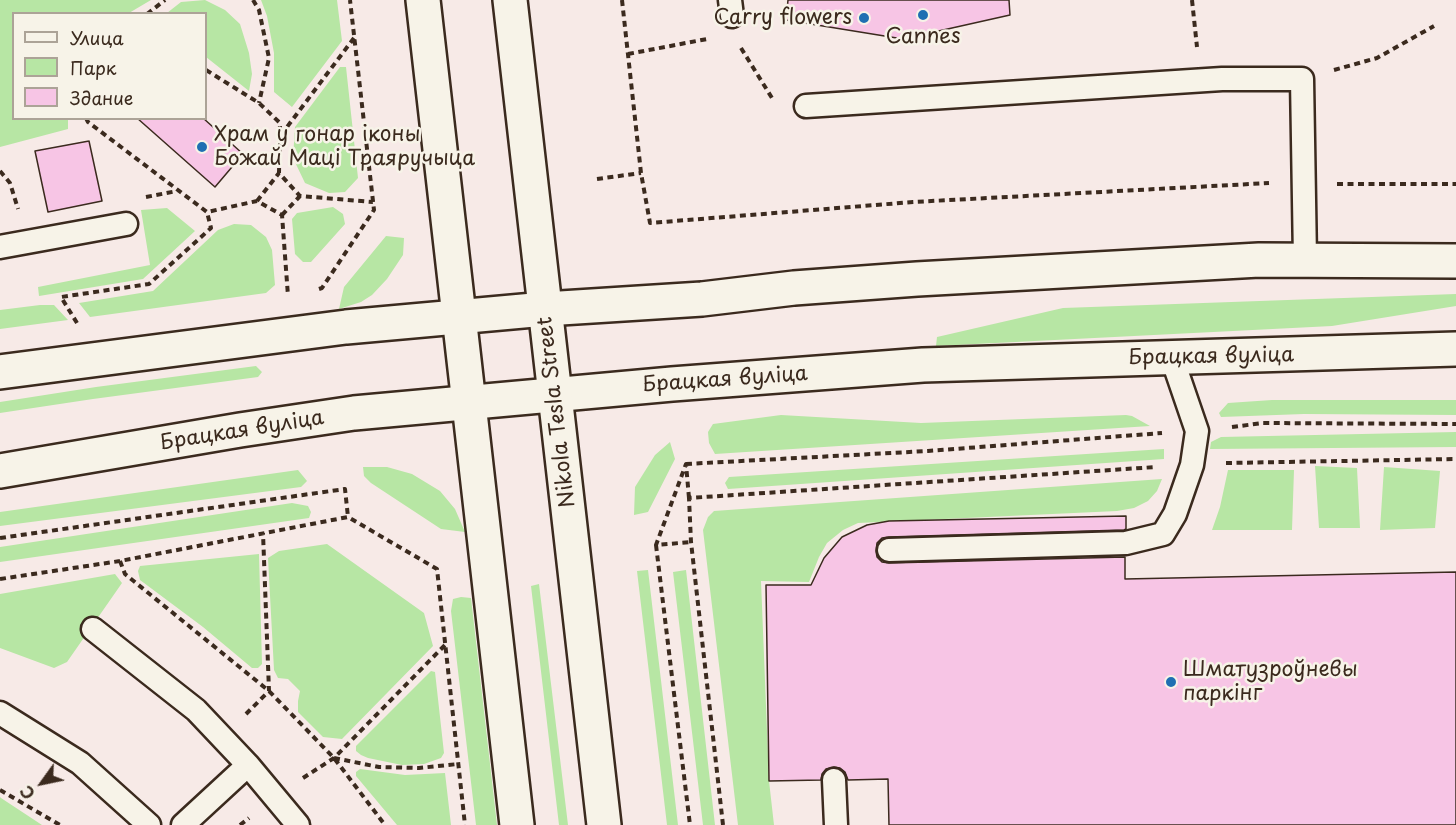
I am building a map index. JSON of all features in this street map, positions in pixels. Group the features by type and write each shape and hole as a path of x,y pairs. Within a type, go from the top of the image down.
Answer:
{"street":[{"path":"423,0 516,825"},
{"name":"Nikola Tesla Street","path":"510,0 604,825"},
{"path":"0,372 346,327 545,309 702,299 794,288 1258,260 1456,261"},
{"name":"Брацкая вуліца","path":"0,471 354,413 672,384 923,365 1456,349"}],"lane":[{"path":"806,106 1201,81 1302,78 1305,260"},
{"path":"0,247 126,224"},
{"path":"889,550 1126,543 1163,534 1175,514 1192,465 1197,431 1172,358"},
{"path":"93,629 196,710 248,765 298,825"},
{"path":"0,713 80,763 149,825"},
{"path":"183,825 248,765"},
{"path":"834,780 836,825"}],"path":[{"path":"150,12 165,0"},
{"path":"253,0 259,10 269,58 259,103"},
{"path":"310,292 322,288 374,210 350,0"},
{"path":"622,0 650,223 924,202 1257,183 1456,184"},
{"path":"1192,0 1201,81"},
{"path":"731,8 742,49 774,101 806,106"},
{"path":"1302,78 1377,58 1434,26"},
{"path":"279,137 354,37"},
{"path":"207,71 259,103 280,123 279,172 257,201 207,213"},
{"path":"81,329 61,297 149,284 211,228 207,213 86,120"},
{"path":"279,172 300,196 373,202"},
{"path":"597,179 642,173"},
{"path":"299,296 288,300 282,215 300,196"},
{"path":"257,201 282,215"},
{"path":"686,464 928,451 1197,431 1263,423 1456,424"},
{"path":"686,464 689,498"},
{"path":"686,464 656,545 690,825"},
{"path":"0,538 345,489 348,517"},
{"path":"0,579 120,561 348,517 437,569 465,825"},
{"path":"263,533 269,691"},
{"path":"656,545 691,543"},
{"path":"120,561 125,574 269,691 334,758 385,825"},
{"path":"240,825 274,796 334,758 445,645"},
{"path":"334,758 379,767 419,768 458,764"},
{"path":"0,790 60,825"}],"green space":[{"path":"0,0 151,0 131,12 12,12 12,120 68,120 68,129 0,147"},
{"path":"205,0 225,10 240,24 249,53 252,74 249,91 207,58 207,12 168,12 181,2"},
{"path":"261,0 337,0 342,41 292,107 274,92 274,53 267,16"},
{"path":"340,67 346,67 358,178 345,192 329,193 305,183 293,158 295,127"},
{"path":"333,207 343,214 345,224 311,262 303,262 295,254 292,219 297,213"},
{"path":"167,208 195,231 143,279 39,296 38,287 150,265 141,210"},
{"path":"234,224 251,225 266,237 272,250 275,285 266,293 90,317 79,303 153,291 218,230"},
{"path":"386,236 404,238 403,255 387,279 372,295 361,302 339,309 344,287"},
{"path":"1456,294 1456,306 1332,326 936,346 937,337 1063,308"},
{"path":"54,305 68,320 0,329 0,310"},
{"path":"256,366 262,372 258,377 0,413 0,402"},
{"path":"1272,400 1456,400 1456,415 1304,414 1221,417 1219,413 1228,403"},
{"path":"781,415 921,423 1126,415 1150,426 715,454 709,443 708,432 713,424"},
{"path":"1456,432 1456,447 1210,449 1211,442 1221,437"},
{"path":"670,442 675,459 648,512 634,515 635,487 655,455"},
{"path":"1164,449 1164,459 728,489 725,483 729,477"},
{"path":"1315,466 1357,468 1360,528 1319,528"},
{"path":"363,467 387,467 412,474 440,491 455,509 465,532 441,529 371,483 364,476"},
{"path":"1384,467 1440,471 1435,528 1380,530"},
{"path":"298,470 307,481 301,487 0,526 0,512"},
{"path":"1228,470 1294,470 1292,530 1212,530 1220,507"},
{"path":"1162,479 1157,491 1148,501 1134,508 1117,511 858,523 843,530 827,543 809,582 761,581 769,781 774,825 738,825 703,530 708,517 714,511"},
{"path":"292,503 308,506 311,512 309,518 0,562 0,547"},
{"path":"327,544 424,613 433,646 342,739 323,737 298,712 300,691 288,679 278,678 274,670 268,558 279,551"},
{"path":"259,554 262,664 258,668 252,668 203,627 140,580 138,571 140,566"},
{"path":"648,570 678,825 667,825 637,571"},
{"path":"686,570 715,825 703,825 673,572"},
{"path":"115,574 122,583 67,662 54,668 0,648 0,594"},
{"path":"539,584 568,825 559,825 531,586"},
{"path":"471,598 497,825 476,825 451,611 453,599"},
{"path":"431,671 435,672 444,753 441,758 424,764 402,765 368,758 356,751 356,746"},
{"path":"360,769 405,775 445,773 451,825 397,825 356,776 356,772"},
{"path":"1,798 42,825 0,825"}],"building":[{"name":"Cannes","path":"788,0 1009,0 1010,15 903,39 786,20"},
{"name":"Храм у гонар іконы Божай Маці Траяручыца","path":"139,120 205,120 243,154 215,187"},
{"path":"89,141 102,201 48,212 35,151"},
{"name":"Шматузроўневы паркінг","path":"1126,516 1126,529 1124,530 889,537 882,538 877,543 876,551 877,557 882,562 889,563 1125,557 1125,579 1456,572 1456,825 889,825 888,779 848,780 845,772 834,767 826,769 821,780 769,781 766,585 811,585 824,558 842,537 867,525 889,521"}],"place":[{"name":"Cannes","path":"923,15"},
{"name":"Carry flowers","path":"864,18"},
{"name":"Храм у гонар іконы Божай Маці Траяручыца","path":"202,147"},
{"name":"Шматузроўневы паркінг","path":"1171,682"}]}
